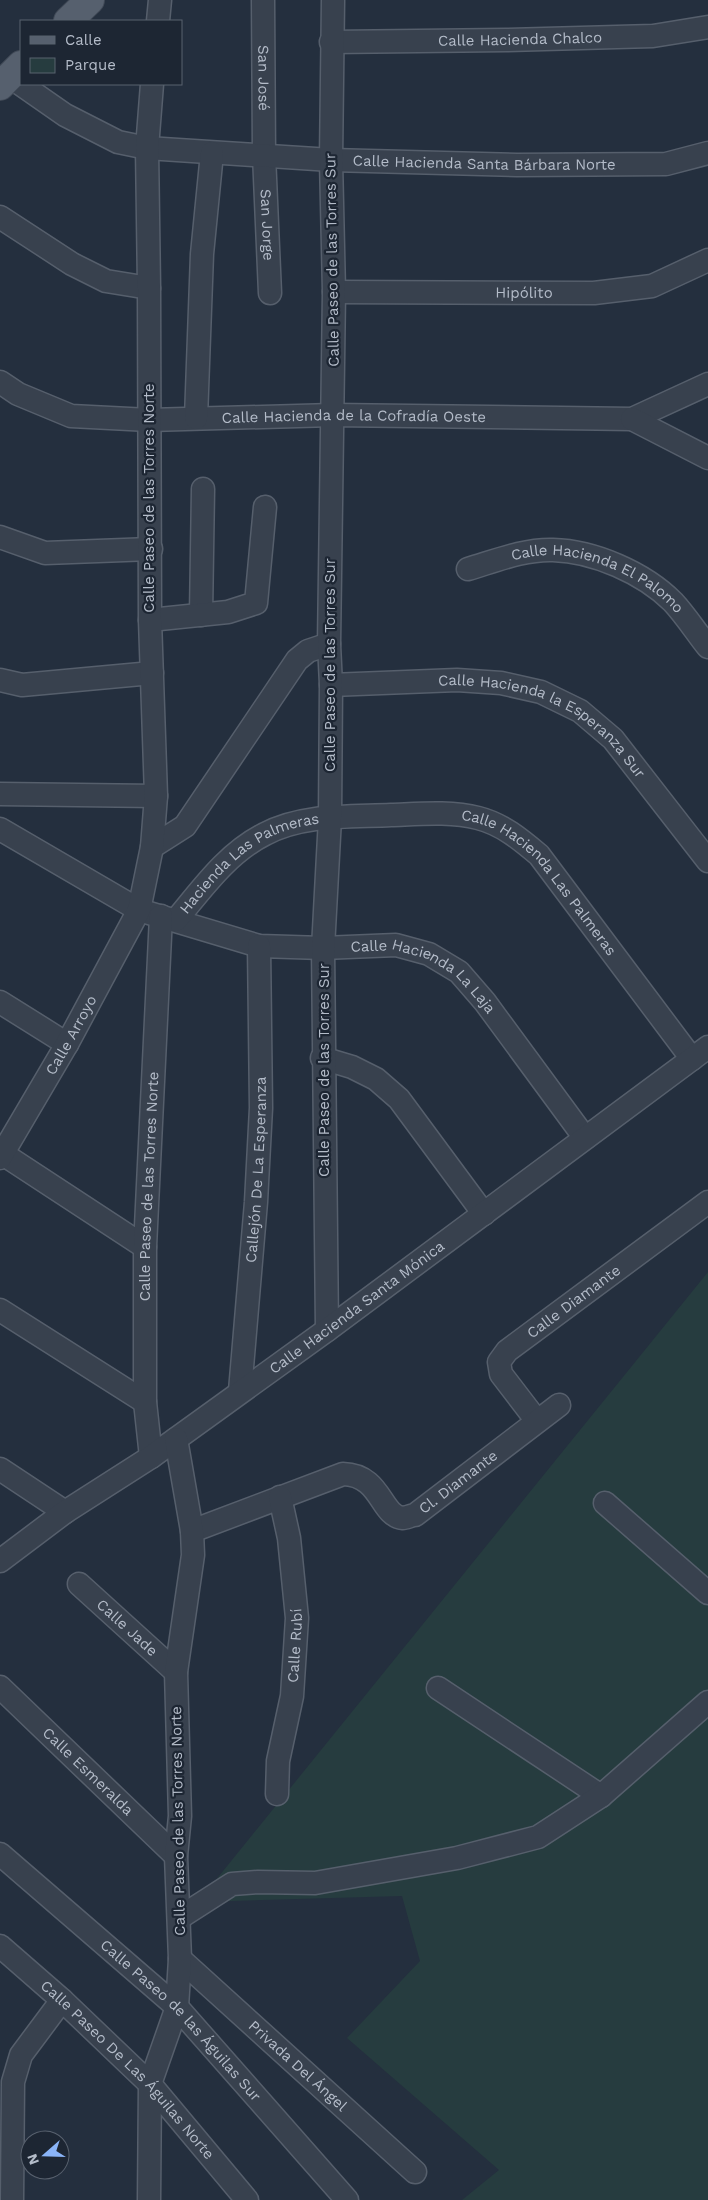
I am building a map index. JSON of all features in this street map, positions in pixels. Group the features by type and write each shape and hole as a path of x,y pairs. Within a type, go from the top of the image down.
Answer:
{"main road":[{"path":"69,20 90,0"}],"street":[{"path":"158,20 160,0"},
{"name":"San José","path":"262,0 264,155"},
{"name":"Calle Paseo de las Torres Sur","path":"327,1330 322,1058 323,948 330,818 331,685 329,644 334,292 331,160 333,0"},
{"name":"Calle Hacienda Chalco","path":"331,42 644,37 708,28"},
{"name":"Calle Hacienda Santa Bárbara Norte","path":"23,85 65,115 118,142 147,148 331,160 517,165 666,164 708,153"},
{"name":"Calle Paseo de las Torres Norte","path":"139,910 152,847 156,796 150,620 147,148 152,85"},
{"path":"196,418 202,254 212,153"},
{"name":"San Jorge","path":"264,155 270,293"},
{"path":"0,217 72,264 106,281 149,288"},
{"name":"Hipólito","path":"334,292 594,293 652,286 708,260"},
{"name":"Calle Hacienda de la Cofradía Oeste","path":"0,382 18,394 72,416 149,420 333,415 632,419 708,384"},
{"path":"632,419 708,458"},
{"path":"201,614 203,488"},
{"path":"150,620 228,612 256,603 265,507"},
{"path":"0,538 45,553 151,549"},
{"name":"Calle Hacienda El Palomo","path":"468,569 517,554 552,550 591,555 630,570 672,602 708,647"},
{"path":"152,847 185,826 297,660 308,651 329,644"},
{"path":"0,680 22,685 152,673"},
{"name":"Calle Hacienda la Esperanza Sur","path":"331,685 457,680 501,683 541,692 580,711 613,739 708,861"},
{"path":"0,794 156,796"},
{"name":"Calle Hacienda Las Palmeras","path":"330,818 434,814 478,818 510,831 539,855 700,1053"},
{"name":"Hacienda Las Palmeras","path":"168,918 217,870 257,839 288,824 330,818"},
{"path":"0,829 139,910"},
{"name":"Calle Hacienda La Laja","path":"139,910 259,946 323,948 396,945 428,954 459,972 485,1002 585,1138"},
{"name":"Calle Arroyo","path":"1,1154 67,1044 139,910"},
{"name":"Calle Paseo de las Torres Norte","path":"151,1457 145,1402 145,1246 168,918"},
{"name":"Callejón De La Esperanza","path":"240,1391 256,1202 261,1108 259,946"},
{"path":"0,1002 67,1044"},
{"name":"Calle Hacienda Santa Mónica","path":"0,1561 65,1512 151,1457 327,1330 700,1053"},
{"path":"322,1058 352,1067 376,1079 399,1099 484,1214"},
{"path":"1,1154 145,1246"},
{"name":"Calle Diamante","path":"537,1421 501,1374 499,1362 507,1351 708,1202"},
{"path":"0,1310 145,1402"},
{"name":"Cl. Diamante","path":"192,1531 343,1474 356,1474 367,1480 392,1513 403,1518 415,1514 559,1405"},
{"name":"Calle Paseo de las Torres Norte","path":"149,2200 150,2084 177,2007 180,1959 176,1856 180,1816 176,1672 192,1565 192,1531 176,1439"},
{"path":"0,1469 65,1512"},
{"name":"Calle Rubí","path":"277,1794 278,1761 292,1696 297,1618 289,1538 280,1497"},
{"path":"606,1502 708,1593"},
{"name":"Calle Jade","path":"79,1584 176,1672"},
{"name":"Calle Esmeralda","path":"0,1687 176,1856"},
{"path":"438,1688 601,1796"},
{"path":"179,1918 232,1884 258,1882 315,1883 457,1858 538,1837 601,1796 708,1702"},
{"name":"Calle Paseo de las Águilas Sur","path":"0,1854 177,2007 347,2200"},
{"name":"Calle Paseo De Las Águilas Norte","path":"0,1946 62,2000 150,2084 248,2200"},
{"name":"Privada Del Ángel","path":"180,1959 415,2172"},
{"path":"12,2200 12,2082 21,2055 62,2000"}],"green space":[{"path":"708,1272 708,2200 462,2200 499,2170 347,2038 420,1961 402,1896 198,1902"}]}
